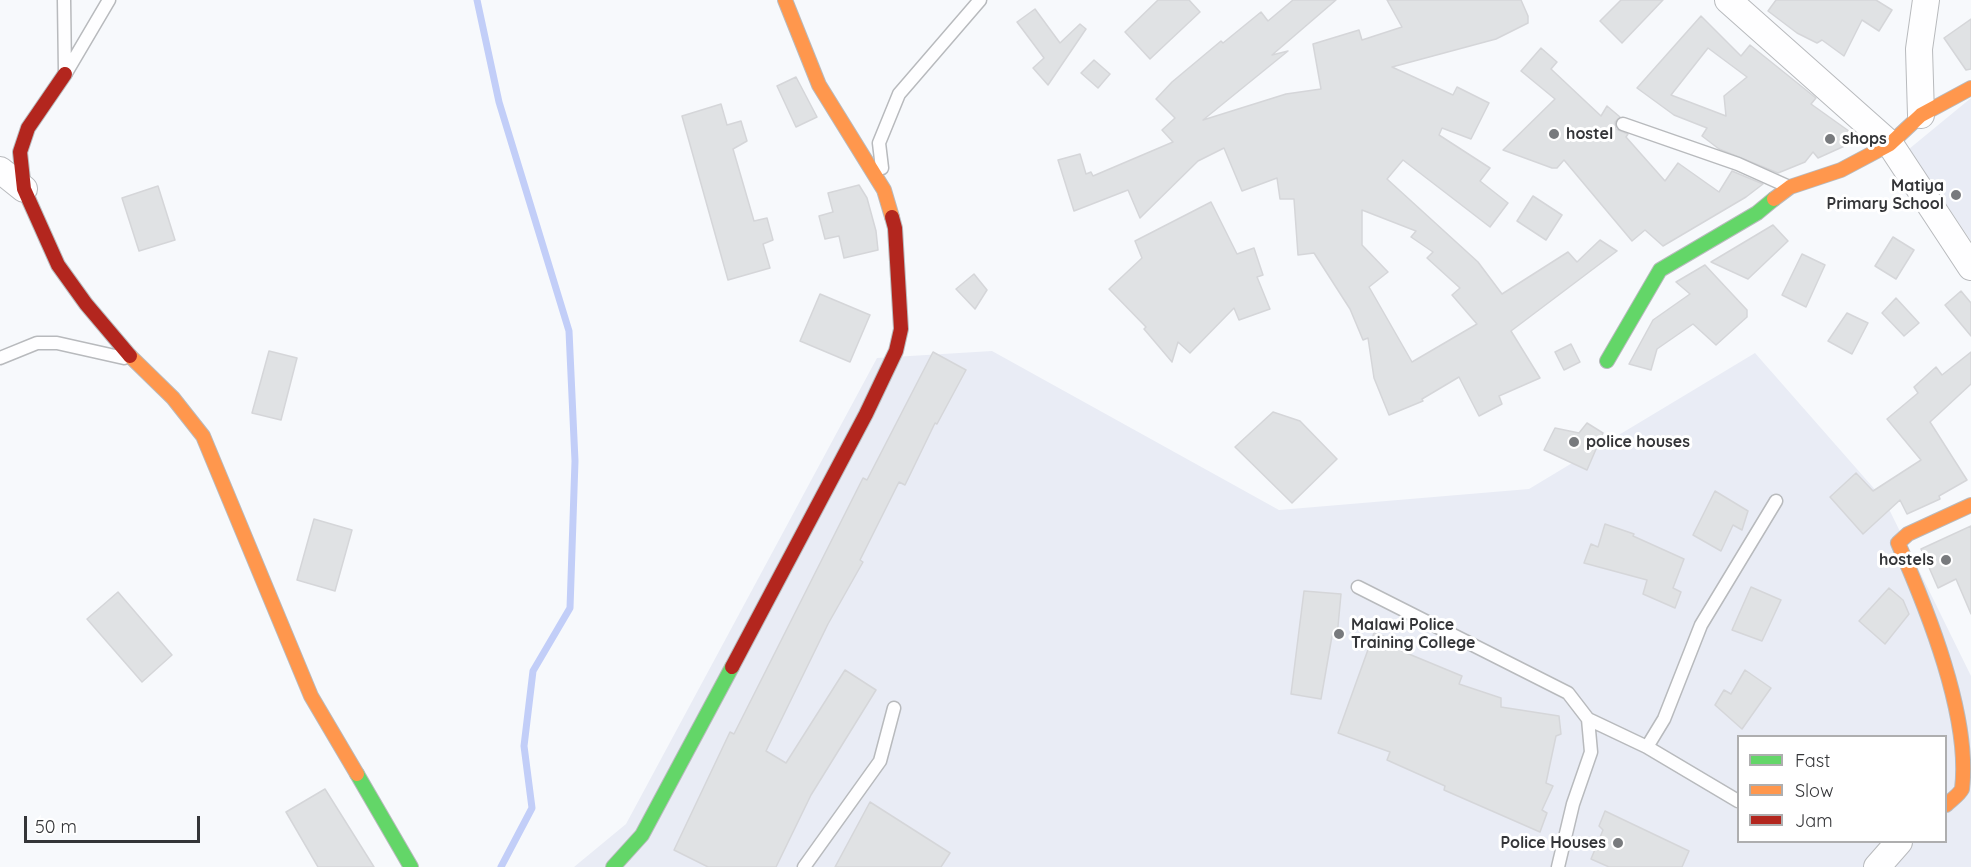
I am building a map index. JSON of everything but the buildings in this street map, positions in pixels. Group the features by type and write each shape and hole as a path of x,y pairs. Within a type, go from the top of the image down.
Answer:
{"street":[{"path":"623,864 656,810 866,414 896,351 901,329 895,228 884,190 819,85 785,0"},
{"path":"1728,0 1890,144 1971,267"},
{"path":"1921,115 1919,49 1926,0"},
{"path":"65,74 28,128 20,152 24,189 58,265 86,304 134,360 173,398 203,436 311,696 411,867"},
{"path":"1607,361 1638,304 1660,270 1757,213 1790,187 1841,170 1890,144 1921,115 1971,88"},
{"path":"0,170 24,189"},
{"path":"1947,804 1961,791 1970,756 1962,688 1898,543 1908,534 1971,505"},
{"path":"1877,867 1898,843"}],"lane":[{"path":"64,0 65,74"},
{"path":"65,74 109,0"},
{"path":"884,190 879,143 899,94 980,0"},
{"path":"1623,124 1738,164 1790,187"},
{"path":"0,358 37,343 57,343 134,360"},
{"path":"1647,747 1664,719 1701,625 1776,501"},
{"path":"1358,587 1568,693 1588,719 1647,747 1737,800"},
{"path":"804,867 880,761 894,708"},
{"path":"1558,867 1573,804 1591,752 1588,719"}],"shaded area":[{"name":"Matiya Primary School","path":"1971,98 1971,241 1909,149"},
{"name":"Malawi Police Training College","path":"992,351 1279,510 1529,489 1755,353 1885,501 1971,676 1971,867 574,867 626,824 877,358"}],"waterway":[{"path":"477,0 499,102 569,331 575,461 570,608 533,671 524,746 532,808 501,867"}],"traffic: fast":[{"path":"1607,361 1660,270 1757,213 1774,199"},
{"path":"613,867 642,835 732,667"},
{"path":"357,774 411,867"}],"traffic: slow":[{"path":"785,0 819,85 884,190 892,217"},
{"path":"1774,199 1790,187 1841,170 1890,144 1921,115 1971,88"},
{"path":"130,356 173,398 203,436 311,696 357,774"},
{"path":"1947,804 1962,789 1963,760 1960,729 1944,664 1922,599 1898,543 1908,534 1971,505"}],"traffic: jam":[{"path":"65,74 28,128 20,152 24,189 58,265 86,304 130,356"},
{"path":"732,667 866,414 896,351 901,329 895,228 892,217"}],"place":[{"name":"hostel","path":"1554,134"},
{"name":"shops","path":"1830,139"},
{"name":"Matiya Primary School","path":"1956,195"},
{"name":"police houses","path":"1574,442"},
{"name":"hostels","path":"1946,560"},
{"name":"Malawi Police Training College","path":"1339,634"},
{"name":"Police Houses","path":"1618,843"}]}
